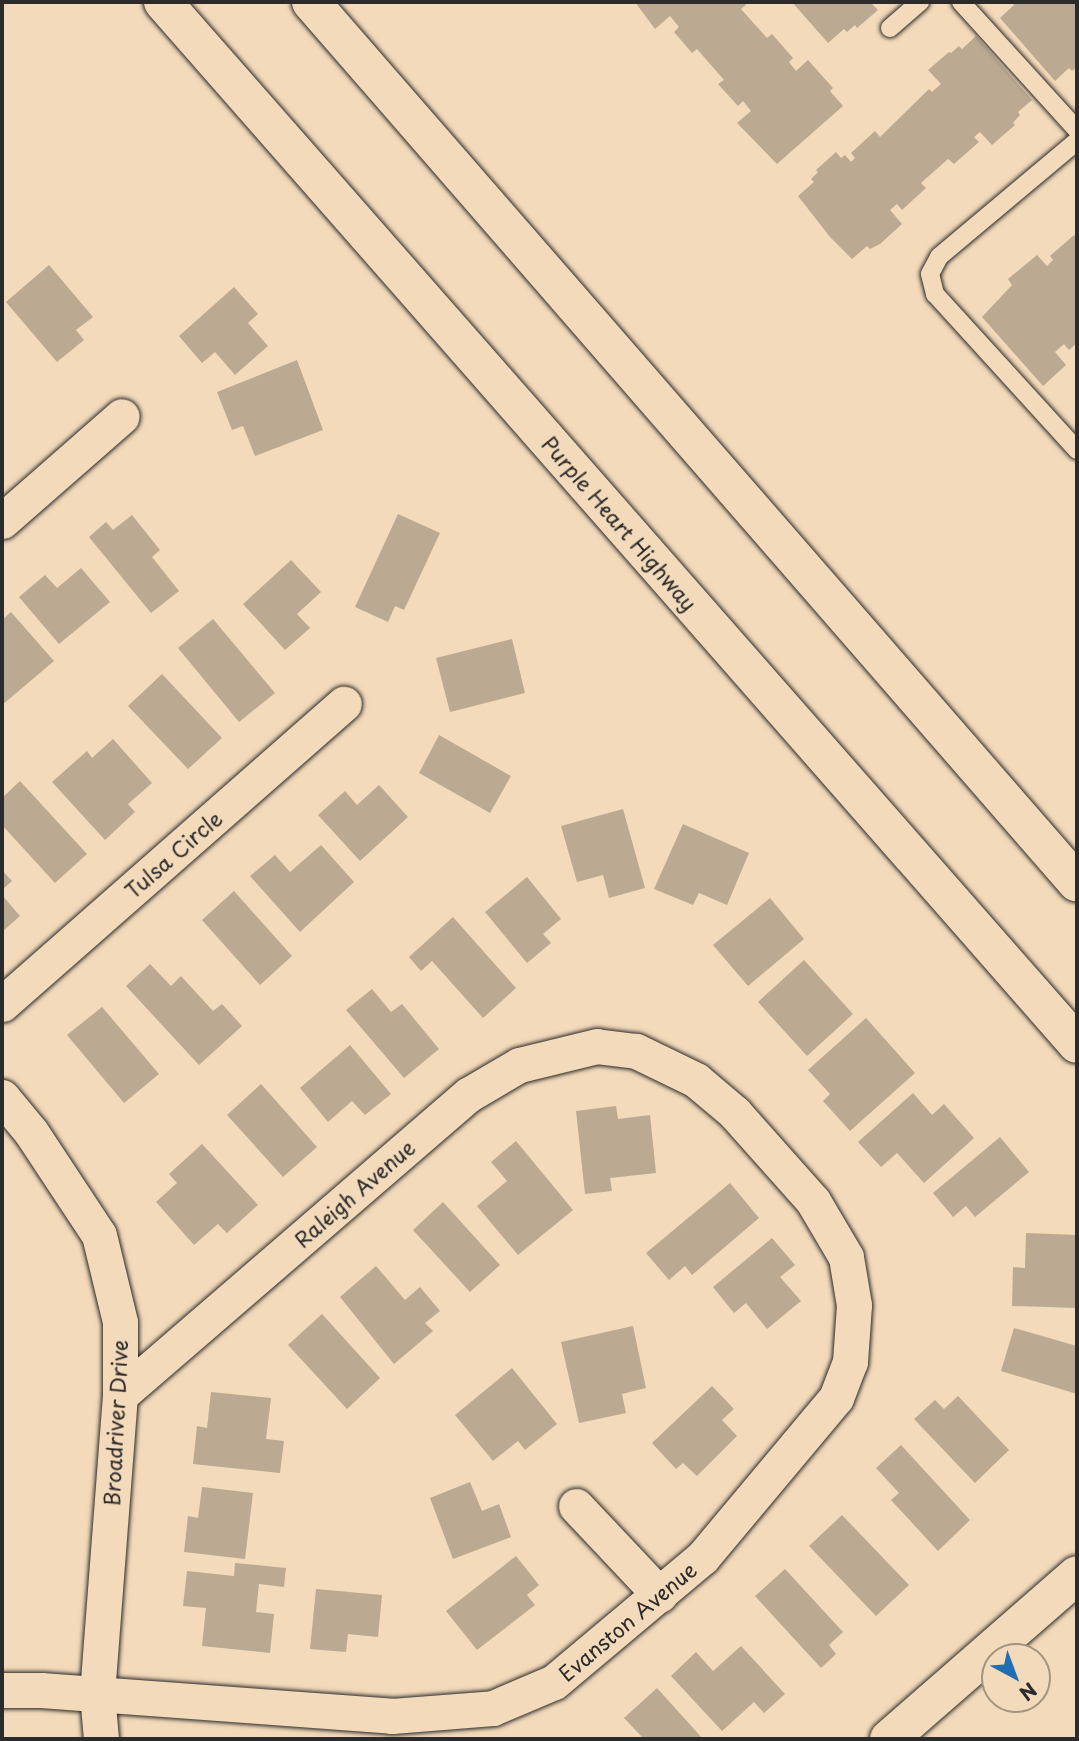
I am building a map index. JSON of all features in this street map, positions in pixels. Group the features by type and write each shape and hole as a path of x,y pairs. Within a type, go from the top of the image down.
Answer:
{"main road":[{"name":"Purple Heart Highway","path":"163,2 1077,1044"},
{"path":"311,2 1077,883"},
{"path":"888,1739 1077,1575"}],"street":[{"path":"2,521 122,416"},
{"name":"Tulsa Circle","path":"2,1004 344,704"},
{"name":"Raleigh Avenue","path":"120,1395 468,1095 519,1065 597,1046 636,1051 696,1080 735,1112 813,1201 846,1257 854,1305"},
{"name":"Broadriver Drive","path":"2,1097 31,1132 99,1235 120,1322 120,1395 97,1695 101,1739"},
{"name":"Evanston Avenue","path":"2,1690 392,1716 493,1708 554,1682 702,1558 836,1398 850,1362 854,1305"},
{"path":"576,1506 660,1595"}],"lane":[{"path":"890,28 920,2"},
{"path":"961,2 1077,130"},
{"path":"1077,141 939,257 930,274 935,294 1077,450"}],"building":[{"path":"635,2 744,2 746,5 741,9 767,38 772,34 793,58 789,62 796,71 808,60 833,88 830,91 843,106 777,164 737,123 751,111 743,101 738,106 718,84 724,80 697,49 692,53 674,32 679,27 670,16 655,29"},
{"path":"792,2 870,2 878,10 857,28 855,25 847,32 844,29 828,43"},
{"path":"1012,2 1077,2 1077,67 1072,71 1069,68 1055,81 1000,18 1014,5"},
{"path":"976,36 1032,100 1018,112 1020,115 1013,123 1015,125 992,145 980,132 974,137 979,142 954,164 948,159 921,183 926,188 902,210 897,204 890,210 902,224 880,244 870,249 867,246 852,259 830,237 798,196 814,182 811,179 818,172 816,170 836,152 841,158 845,155 851,162 855,158 851,153 875,131 880,137 929,89 932,92 941,84 928,70 949,52 959,46 962,49"},
{"path":"1074,235 1077,239 1077,343 1069,350 1064,344 1055,352 1066,365 1043,386 982,317 1012,285 1008,279 1037,255 1047,266 1053,260 1050,256"},
{"path":"49,265 93,317 76,330 84,340 57,362 6,302"},
{"path":"234,287 258,314 248,323 268,346 235,375 215,352 202,363 179,336"},
{"path":"297,360 323,430 255,456 243,426 232,430 217,392"},
{"path":"398,514 440,533 404,610 395,606 388,622 355,607"},
{"path":"132,515 160,550 152,557 179,591 151,613 89,537 106,522 113,530"},
{"path":"291,560 321,592 297,614 310,628 285,650 243,604"},
{"path":"81,568 110,602 59,644 19,597 45,575 57,588"},
{"path":"11,612 54,661 2,705 2,620"},
{"path":"213,619 275,693 239,722 178,648"},
{"path":"512,639 525,693 450,712 436,658"},
{"path":"162,674 222,738 188,769 128,706"},
{"path":"439,735 511,776 490,813 419,773"},
{"path":"113,739 152,783 128,804 135,812 105,840 52,782 87,751 92,758"},
{"path":"20,781 87,854 55,883 2,825 2,798"},
{"path":"379,785 408,817 360,861 318,815 345,791 357,805"},
{"path":"623,809 645,888 609,898 603,875 577,882 561,826"},
{"path":"683,824 749,853 727,905 699,893 693,905 654,889"},
{"path":"321,845 354,882 300,932 250,876 275,855 290,872"},
{"path":"2,870 12,881 2,890"},
{"path":"527,877 561,919 543,934 551,943 527,963 485,912"},
{"path":"234,891 292,956 260,985 202,920"},
{"path":"2,895 20,916 2,932"},
{"path":"770,898 804,939 748,986 713,945"},
{"path":"453,917 516,988 483,1018 432,961 421,971 409,957"},
{"path":"804,960 853,1014 807,1056 758,1002"},
{"path":"150,964 171,986 181,976 213,1011 222,1004 242,1026 199,1065 126,986"},
{"path":"372,989 391,1012 402,1004 439,1049 404,1078 346,1010"},
{"path":"102,1007 159,1074 124,1103 67,1035"},
{"path":"866,1018 915,1073 850,1131 823,1101 830,1094 808,1070"},
{"path":"350,1045 391,1094 365,1115 352,1101 328,1122 300,1088"},
{"path":"261,1084 317,1147 283,1177 227,1115"},
{"path":"913,1093 932,1115 944,1104 974,1138 924,1183 897,1153 881,1167 858,1142"},
{"path":"616,1106 618,1119 650,1115 656,1173 610,1178 612,1191 585,1194 576,1111"},
{"path":"1000,1137 1029,1172 975,1217 966,1206 953,1217 933,1193"},
{"path":"516,1141 573,1210 518,1255 477,1206 507,1181 491,1162"},
{"path":"202,1144 258,1205 227,1233 218,1224 194,1245 156,1202 177,1183 169,1174"},
{"path":"730,1183 759,1218 692,1275 685,1266 669,1280 646,1253"},
{"path":"443,1202 500,1265 470,1292 413,1230"},
{"path":"1026,1233 1077,1235 1077,1308 1012,1306 1013,1267 1025,1268"},
{"path":"772,1238 795,1265 780,1277 801,1301 767,1329 746,1303 734,1313 713,1287"},
{"path":"376,1266 405,1300 420,1287 440,1311 425,1323 433,1331 394,1364 340,1297"},
{"path":"322,1314 380,1378 347,1409 288,1345"},
{"path":"633,1326 646,1388 622,1394 626,1413 579,1423 561,1342"},
{"path":"1014,1328 1077,1346 1077,1394 1001,1371"},
{"path":"512,1368 557,1424 525,1450 518,1441 493,1461 455,1415"},
{"path":"712,1386 734,1409 722,1420 737,1436 697,1476 683,1463 676,1469 652,1443"},
{"path":"211,1392 271,1398 266,1439 284,1441 280,1473 193,1464 197,1426 207,1428"},
{"path":"958,1396 1009,1450 975,1483 914,1419 935,1400 944,1409"},
{"path":"901,1445 970,1520 938,1551 891,1500 899,1493 876,1468"},
{"path":"470,1482 482,1511 499,1504 511,1537 453,1559 430,1498"},
{"path":"202,1487 253,1493 245,1559 184,1552 188,1516 198,1518"},
{"path":"842,1515 909,1585 876,1616 809,1546"},
{"path":"516,1556 539,1585 527,1595 535,1605 477,1650 446,1611"},
{"path":"235,1563 286,1568 284,1587 259,1584 256,1612 274,1614 270,1653 202,1646 206,1608 183,1606 187,1571 234,1576"},
{"path":"785,1569 843,1632 829,1645 836,1654 821,1668 755,1596"},
{"path":"316,1589 382,1595 378,1637 348,1634 346,1652 310,1649"},
{"path":"741,1646 785,1694 764,1713 754,1702 722,1731 671,1676 696,1652 713,1671"},
{"path":"657,1688 703,1739 644,1739 624,1718"}]}
